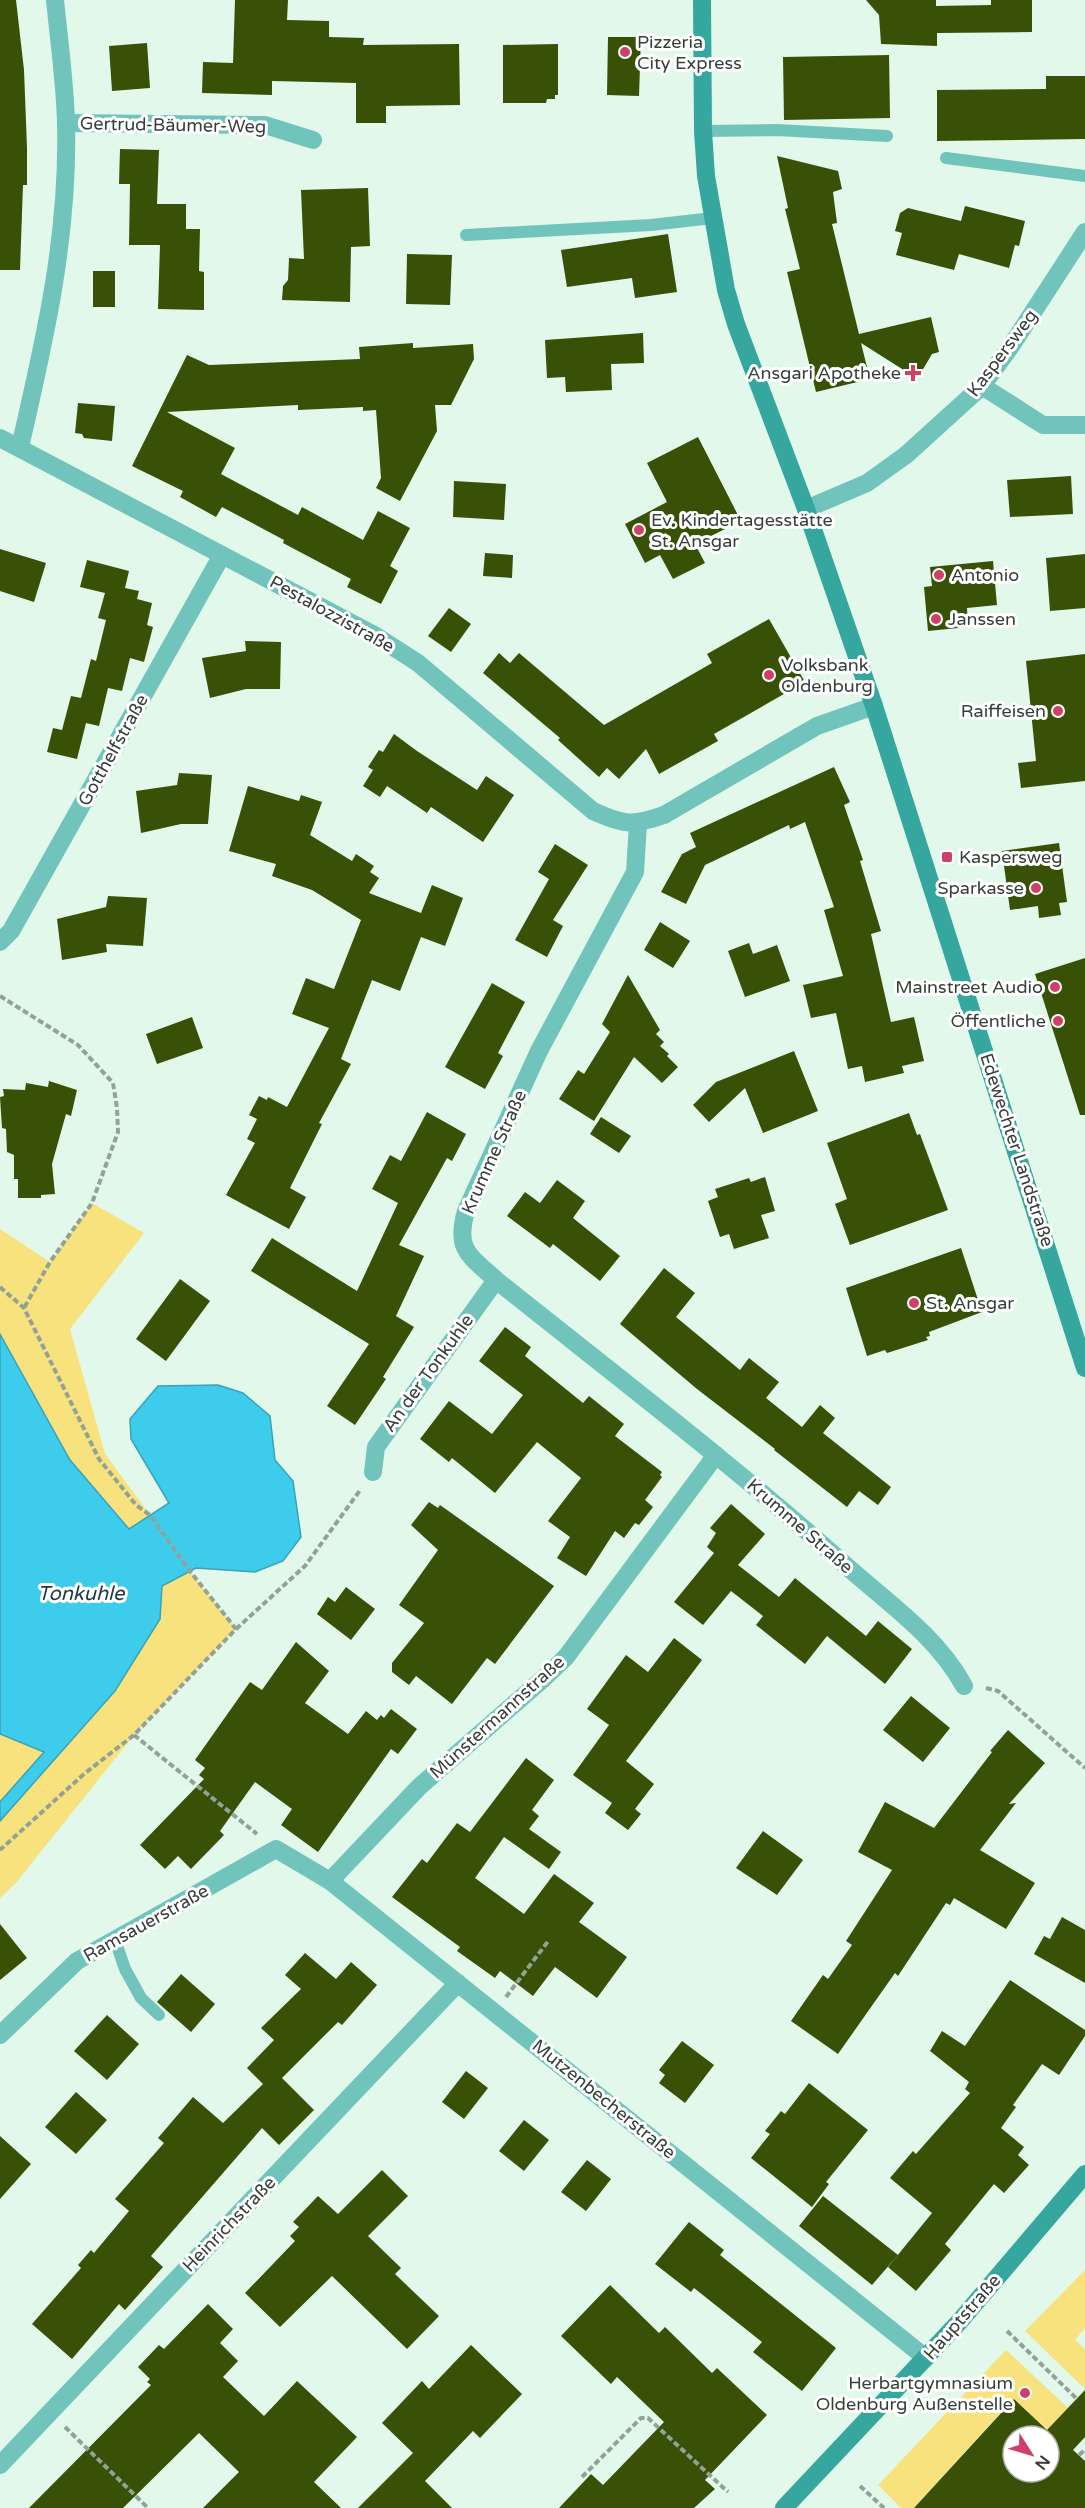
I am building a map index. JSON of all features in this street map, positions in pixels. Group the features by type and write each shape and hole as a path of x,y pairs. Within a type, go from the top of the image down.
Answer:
{"main road":[{"name":"Edewechter Landstraße","path":"702,0 703,131 713,218 726,290 736,324 806,509 874,706 1085,1368"},
{"name":"Hauptstraße","path":"784,2508 926,2358 1085,2174"}],"street":[{"path":"20,447 49,321 61,234 66,123 55,0"},
{"name":"Gertrud-Bäumer-Weg","path":"66,123 265,125 313,140"},
{"name":"Kaspersweg","path":"806,509 867,483 906,455 982,386 1011,346 1085,232"},
{"path":"982,386 1043,425 1085,425"},
{"name":"Pestalozzistraße","path":"0,438 385,641 418,663 593,811 615,821 638,824"},
{"name":"Gotthelfstraße","path":"0,942 11,931 222,555"},
{"path":"638,824 664,815 817,726 874,706"},
{"name":"Krumme Straße","path":"638,824 635,872 538,1051 466,1211 461,1226 461,1242 470,1257 496,1280 805,1529 940,1649 964,1686"},
{"name":"An der Tonkuhle","path":"374,1472 375,1447 496,1280"},
{"name":"Münstermannstraße","path":"330,1881 419,1787 543,1679 566,1656 716,1455"},
{"name":"Mutzenbecherstraße","path":"276,1849 330,1881 926,2358"},
{"name":"Ramsauerstraße","path":"0,2035 77,1961 276,1849"},
{"name":"Heinrichstraße","path":"0,2465 458,1983"}],"lane":[{"path":"703,131 777,130 887,136"},
{"path":"946,158 1085,176"},
{"path":"466,235 640,226 713,218"},
{"path":"115,1940 125,1969 141,1998 159,2015"}],"path":[{"path":"0,996 85,1052 113,1083 117,1108 118,1132 92,1203 50,1262 24,1308"},
{"path":"0,1287 24,1308 99,1459 136,1505 150,1515 236,1629"},
{"path":"0,1850 84,1774 134,1735 236,1629 305,1566 374,1472"},
{"path":"964,1686 981,1686 998,1691 1085,1768"},
{"path":"134,1735 276,1849"},
{"path":"495,2012 549,1940"},
{"path":"1006,2331 1076,2398"},
{"path":"50,2412 148,2508"},
{"path":"582,2477 641,2418 648,2418 728,2492"},
{"path":"1079,2455 1085,2450"},
{"path":"860,2486 884,2508"}],"shaded area":[{"path":"92,1203 144,1233 70,1329 105,1454 150,1515 130,1529 70,1460 0,1334 0,1229 50,1262"},
{"path":"189,1570 236,1629 134,1735 15,1884 0,1898 0,1821 115,1691 160,1619 162,1586"},
{"path":"0,1734 44,1752 0,1802"},
{"path":"1085,2270 1085,2328 1075,2340 1085,2349 1085,2389 1025,2331"},
{"path":"1006,2350 1068,2408 1053,2424 1040,2424 1013,2399 914,2508 901,2508 878,2485"}],"water":[{"name":"Tonkuhle","path":"0,1334 70,1460 129,1529 169,1503 131,1439 130,1419 158,1386 218,1385 243,1393 270,1416 275,1460 293,1481 301,1537 283,1561 255,1572 196,1568 162,1586 160,1619 115,1691 0,1821 0,1802 44,1752 0,1734"}],"building":[{"path":"0,0 16,0 24,70 27,185 23,185 20,270 0,270"},
{"path":"235,0 288,0 287,20 329,21 329,37 364,38 363,45 459,44 460,105 386,106 386,123 356,123 356,83 272,81 272,95 202,93 203,62 233,63"},
{"path":"866,0 936,0 936,6 991,5 991,0 1032,0 1032,32 937,33 937,46 881,44 879,15"},
{"path":"608,37 641,37 639,96 607,95"},
{"path":"147,43 150,88 112,91 109,46"},
{"path":"558,44 558,95 555,95 555,99 547,99 546,103 503,103 503,45"},
{"path":"889,55 890,118 784,120 783,57"},
{"path":"1046,76 1085,76 1085,139 937,141 937,90 1046,89"},
{"path":"120,149 159,150 157,204 186,204 186,229 200,229 199,271 204,272 204,310 158,309 160,245 129,245 130,184 119,184"},
{"path":"777,156 838,171 842,189 833,192 837,223 832,224 859,334 931,317 939,352 932,354 922,371 910,374 861,343 870,379 816,392 787,272 800,269 785,209 788,208"},
{"path":"368,188 370,246 351,247 350,302 282,300 283,286 288,280 289,258 304,259 301,190"},
{"path":"965,206 1025,221 1019,246 1015,245 1009,268 959,254 954,270 896,255 902,233 895,231 900,213 908,208 961,221"},
{"path":"668,234 677,292 635,298 632,278 567,287 561,250"},
{"path":"407,254 452,255 450,305 406,304"},
{"path":"93,271 115,271 115,307 93,307"},
{"path":"643,333 644,363 611,364 612,390 566,392 565,377 547,378 545,340"},
{"path":"413,343 413,348 473,344 474,359 451,405 435,405 437,431 400,501 376,488 381,478 376,410 363,411 363,407 298,410 298,405 167,412 235,448 221,474 298,515 302,507 363,540 378,511 410,528 390,566 398,571 381,604 347,587 351,579 283,543 284,540 222,507 216,517 180,497 183,491 132,466 187,355 209,365 360,359 359,347"},
{"path":"78,403 115,406 112,441 84,438 82,434 75,433"},
{"path":"698,437 741,521 695,544 705,563 673,579 660,555 645,563 625,524 667,502 647,463"},
{"path":"1071,476 1073,514 1010,517 1007,480"},
{"path":"454,481 506,484 504,520 453,517"},
{"path":"0,549 46,563 34,602 0,591"},
{"path":"485,553 513,555 512,578 483,576"},
{"path":"1085,554 1085,608 1050,611 1046,558"},
{"path":"87,560 129,571 125,588 139,591 137,599 152,603 147,625 153,627 144,662 130,658 122,691 108,688 99,726 86,723 77,759 47,752 53,728 62,730 71,696 81,698 91,659 96,661 106,620 98,618 105,593 80,587"},
{"path":"993,561 997,605 967,608 968,627 928,631 924,587 932,586 930,567"},
{"path":"449,608 471,624 451,652 428,636"},
{"path":"769,619 805,682 714,734 718,741 659,774 646,749 619,779 607,768 599,777 558,740 560,738 483,673 499,653 510,663 519,653 604,725 712,663 707,654"},
{"path":"245,641 281,642 280,689 246,689 210,698 202,658 246,651"},
{"name":"Raiffeisen","path":"1085,654 1085,781 1021,788 1018,763 1036,761 1026,661"},
{"path":"394,734 477,790 486,776 514,795 483,842 431,807 427,813 387,786 380,797 363,786 373,770 368,767 379,750 383,752"},
{"path":"834,767 850,802 844,805 863,860 860,861 881,931 871,934 891,1022 914,1017 924,1061 902,1066 904,1073 865,1082 862,1066 848,1069 836,1013 811,1018 803,985 843,976 824,910 834,907 805,822 790,829 789,825 705,865 686,904 661,892 682,854 696,847 690,833"},
{"path":"179,773 212,775 208,824 181,824 141,833 136,791 177,785"},
{"path":"248,786 299,801 301,795 322,802 310,835 352,861 356,854 374,866 370,872 379,878 369,893 421,913 432,885 463,898 445,946 421,937 400,991 372,980 341,1059 351,1064 319,1123 322,1124 290,1188 306,1197 289,1229 226,1195 255,1143 247,1139 257,1119 249,1115 259,1096 267,1100 268,1097 287,1107 329,1028 292,1014 306,978 334,989 361,920 312,890 272,876 276,864 229,851"},
{"name":"Sparkasse","path":"1059,843 1067,902 1059,903 1061,915 1039,918 1038,906 1010,910 1002,851"},
{"path":"555,844 588,865 553,920 563,926 547,957 515,940 549,879 538,872"},
{"path":"108,896 147,898 143,946 106,944 107,952 62,960 57,919 106,907"},
{"path":"660,922 690,941 673,968 644,950"},
{"path":"749,943 753,954 777,945 790,981 745,997 728,951"},
{"path":"1085,958 1085,1115 1080,1115 1035,974"},
{"path":"628,975 660,1030 656,1034 664,1042 660,1046 678,1067 662,1083 634,1057 594,1121 559,1099 578,1070 584,1074 610,1032 602,1024"},
{"path":"492,983 525,1002 498,1053 503,1056 485,1089 445,1067"},
{"path":"192,1017 203,1048 157,1064 146,1034"},
{"path":"794,1051 818,1111 763,1133 745,1088 709,1122 693,1105 716,1082"},
{"path":"49,1081 77,1090 71,1116 66,1114 52,1164 55,1194 41,1195 41,1198 18,1198 18,1179 14,1179 14,1155 7,1152 6,1129 2,1128 0,1097 4,1096 3,1089 25,1090 26,1083 48,1087"},
{"path":"427,1112 466,1134 452,1161 447,1158 399,1245 424,1256 396,1316 414,1327 383,1377 386,1379 355,1425 327,1406 369,1344 251,1271 272,1238 357,1291 398,1203 372,1189 390,1155 401,1161"},
{"path":"909,1113 917,1135 920,1134 948,1210 850,1245 835,1204 847,1199 827,1143"},
{"path":"601,1117 631,1136 619,1153 590,1134"},
{"path":"765,1177 775,1211 761,1215 769,1238 734,1249 729,1234 720,1237 708,1201 718,1197 715,1189 749,1178 751,1182"},
{"path":"557,1180 585,1201 573,1218 620,1256 600,1281 553,1244 550,1248 507,1216 525,1192 540,1203"},
{"name":"St. Ansgar","path":"961,1248 982,1312 929,1332 930,1336 926,1337 928,1340 887,1353 885,1350 867,1356 846,1288"},
{"path":"664,1268 695,1293 676,1317 740,1370 749,1358 779,1382 766,1398 802,1427 820,1405 835,1418 823,1433 891,1487 878,1505 859,1491 847,1507 697,1389 620,1324"},
{"path":"180,1279 210,1301 166,1361 136,1339"},
{"path":"505,1327 531,1347 525,1356 583,1403 589,1396 624,1424 615,1436 662,1472 660,1475 662,1477 645,1500 653,1507 639,1525 635,1523 624,1538 615,1531 586,1576 557,1558 570,1537 548,1521 581,1478 537,1442 495,1493 452,1458 449,1462 420,1439 449,1401 492,1434 523,1395 479,1361"},
{"path":"429,1502 438,1508 440,1505 554,1586 495,1664 487,1658 452,1704 416,1676 409,1685 392,1672 392,1663 424,1623 399,1605 438,1550 411,1525"},
{"path":"731,1504 765,1534 738,1565 779,1597 795,1578 866,1636 878,1621 912,1649 885,1684 827,1636 805,1664 756,1625 763,1616 731,1591 703,1625 674,1602 714,1553 707,1547 716,1533 710,1528"},
{"path":"346,1587 375,1609 351,1640 317,1614 328,1597 335,1602"},
{"path":"674,1638 702,1660 626,1761 654,1784 635,1809 641,1814 628,1830 605,1813 612,1803 573,1775 609,1725 587,1709 626,1655 648,1672"},
{"path":"296,1642 329,1671 305,1703 348,1734 366,1711 377,1720 381,1715 384,1718 391,1709 417,1729 398,1754 391,1749 318,1852 281,1825 292,1809 255,1782 220,1831 224,1835 191,1869 178,1856 165,1869 140,1845 204,1779 199,1775 205,1768 195,1760 250,1682 262,1690"},
{"path":"911,1696 950,1728 923,1762 883,1730"},
{"path":"1008,1730 1045,1763 1009,1804 1016,1803 980,1850 1035,1883 1006,1929 954,1898 950,1905 946,1903 898,1976 895,1973 838,2054 791,2021 823,1975 828,1979 852,1945 846,1941 892,1870 858,1852 885,1802 934,1828"},
{"path":"526,1758 554,1780 532,1810 539,1816 529,1829 561,1852 549,1869 504,1837 475,1878 524,1914 554,1874 594,1903 579,1922 627,1957 597,1998 555,1967 533,1996 500,1971 495,1978 457,1951 460,1947 392,1897 422,1859 427,1863 457,1823 470,1832"},
{"path":"763,1831 803,1860 777,1895 736,1868"},
{"path":"1062,1917 1085,1930 1085,1983 1034,1954 1044,1936 1050,1939"},
{"path":"0,1924 27,1958 0,1980"},
{"path":"305,1953 336,1979 351,1962 377,1985 342,2025 338,2022 282,2078 314,2110 279,2145 262,2128 151,2256 163,2267 125,2310 119,2304 72,2359 32,2324 81,2268 78,2265 91,2250 94,2253 129,2211 115,2199 164,2143 158,2138 193,2097 223,2123 263,2084 247,2068 274,2040 261,2028 301,1989 285,1975"},
{"path":"181,1974 215,2004 191,2032 157,2002"},
{"path":"1010,1980 1085,2030 1085,2036 1059,2075 1042,2064 1013,2105 1016,2107 1001,2128 1024,2147 1018,2155 1029,2165 1004,2193 994,2184 945,2244 951,2250 916,2291 888,2267 932,2213 890,2178 913,2151 916,2154 970,2093 965,2089 969,2082 930,2051 942,2031 965,2046"},
{"path":"107,2015 139,2044 107,2080 74,2051"},
{"path":"682,2041 714,2065 685,2103 659,2083 665,2075 659,2070"},
{"path":"466,2071 488,2088 464,2119 442,2102"},
{"path":"809,2083 868,2130 826,2182 829,2184 812,2207 751,2158 770,2134 765,2131 781,2111 785,2114"},
{"path":"76,2092 107,2120 76,2154 45,2127"},
{"path":"524,2120 549,2140 524,2171 499,2151"},
{"path":"0,2136 31,2164 0,2199"},
{"path":"587,2160 611,2179 586,2211 561,2192"},
{"path":"382,2170 408,2196 368,2236 401,2268 395,2274 439,2316 407,2349 332,2276 280,2327 245,2293 295,2241 290,2236 299,2227 293,2222 318,2196 338,2214"},
{"path":"823,2196 898,2255 872,2285 799,2226"},
{"path":"689,2222 724,2250 720,2255 836,2348 802,2391 753,2352 762,2342 694,2288 691,2292 655,2264"},
{"path":"610,2285 659,2333 665,2327 712,2373 717,2368 767,2415 705,2480 715,2489 694,2508 559,2508 591,2474 603,2485 664,2422 617,2377 611,2384 561,2336"},
{"path":"208,2304 233,2329 220,2343 238,2361 223,2377 264,2416 297,2381 357,2437 314,2482 341,2508 203,2508 239,2472 199,2433 123,2508 29,2508 151,2385 147,2382 150,2379 138,2367 159,2345 164,2349"},
{"path":"471,2345 522,2394 480,2438 473,2431 425,2481 452,2508 358,2508 413,2453 382,2423 422,2381 429,2389"},
{"path":"1085,2390 1085,2437 1073,2450 1085,2461 1085,2508 914,2508 1014,2399 1041,2424 1001,2424 1001,2484 1061,2484 1061,2424 1053,2424"}],"place":[{"name":"Pizzeria City Express","path":"625,52"},
{"name":"Ansgari Apotheke","path":"913,373"},
{"name":"Ev. Kindertagesstätte St. Ansgar","path":"639,530"},
{"name":"Antonio","path":"939,575"},
{"name":"Janssen","path":"936,619"},
{"name":"Volksbank Oldenburg","path":"769,675"},
{"name":"Raiffeisen","path":"1058,711"},
{"name":"Kaspersweg","path":"947,857"},
{"name":"Sparkasse","path":"1036,888"},
{"name":"Mainstreet Audio","path":"1055,987"},
{"name":"Öffentliche","path":"1058,1021"},
{"name":"St. Ansgar","path":"914,1303"},
{"name":"Herbartgymnasium Oldenburg Außenstelle","path":"1025,2393"}]}
